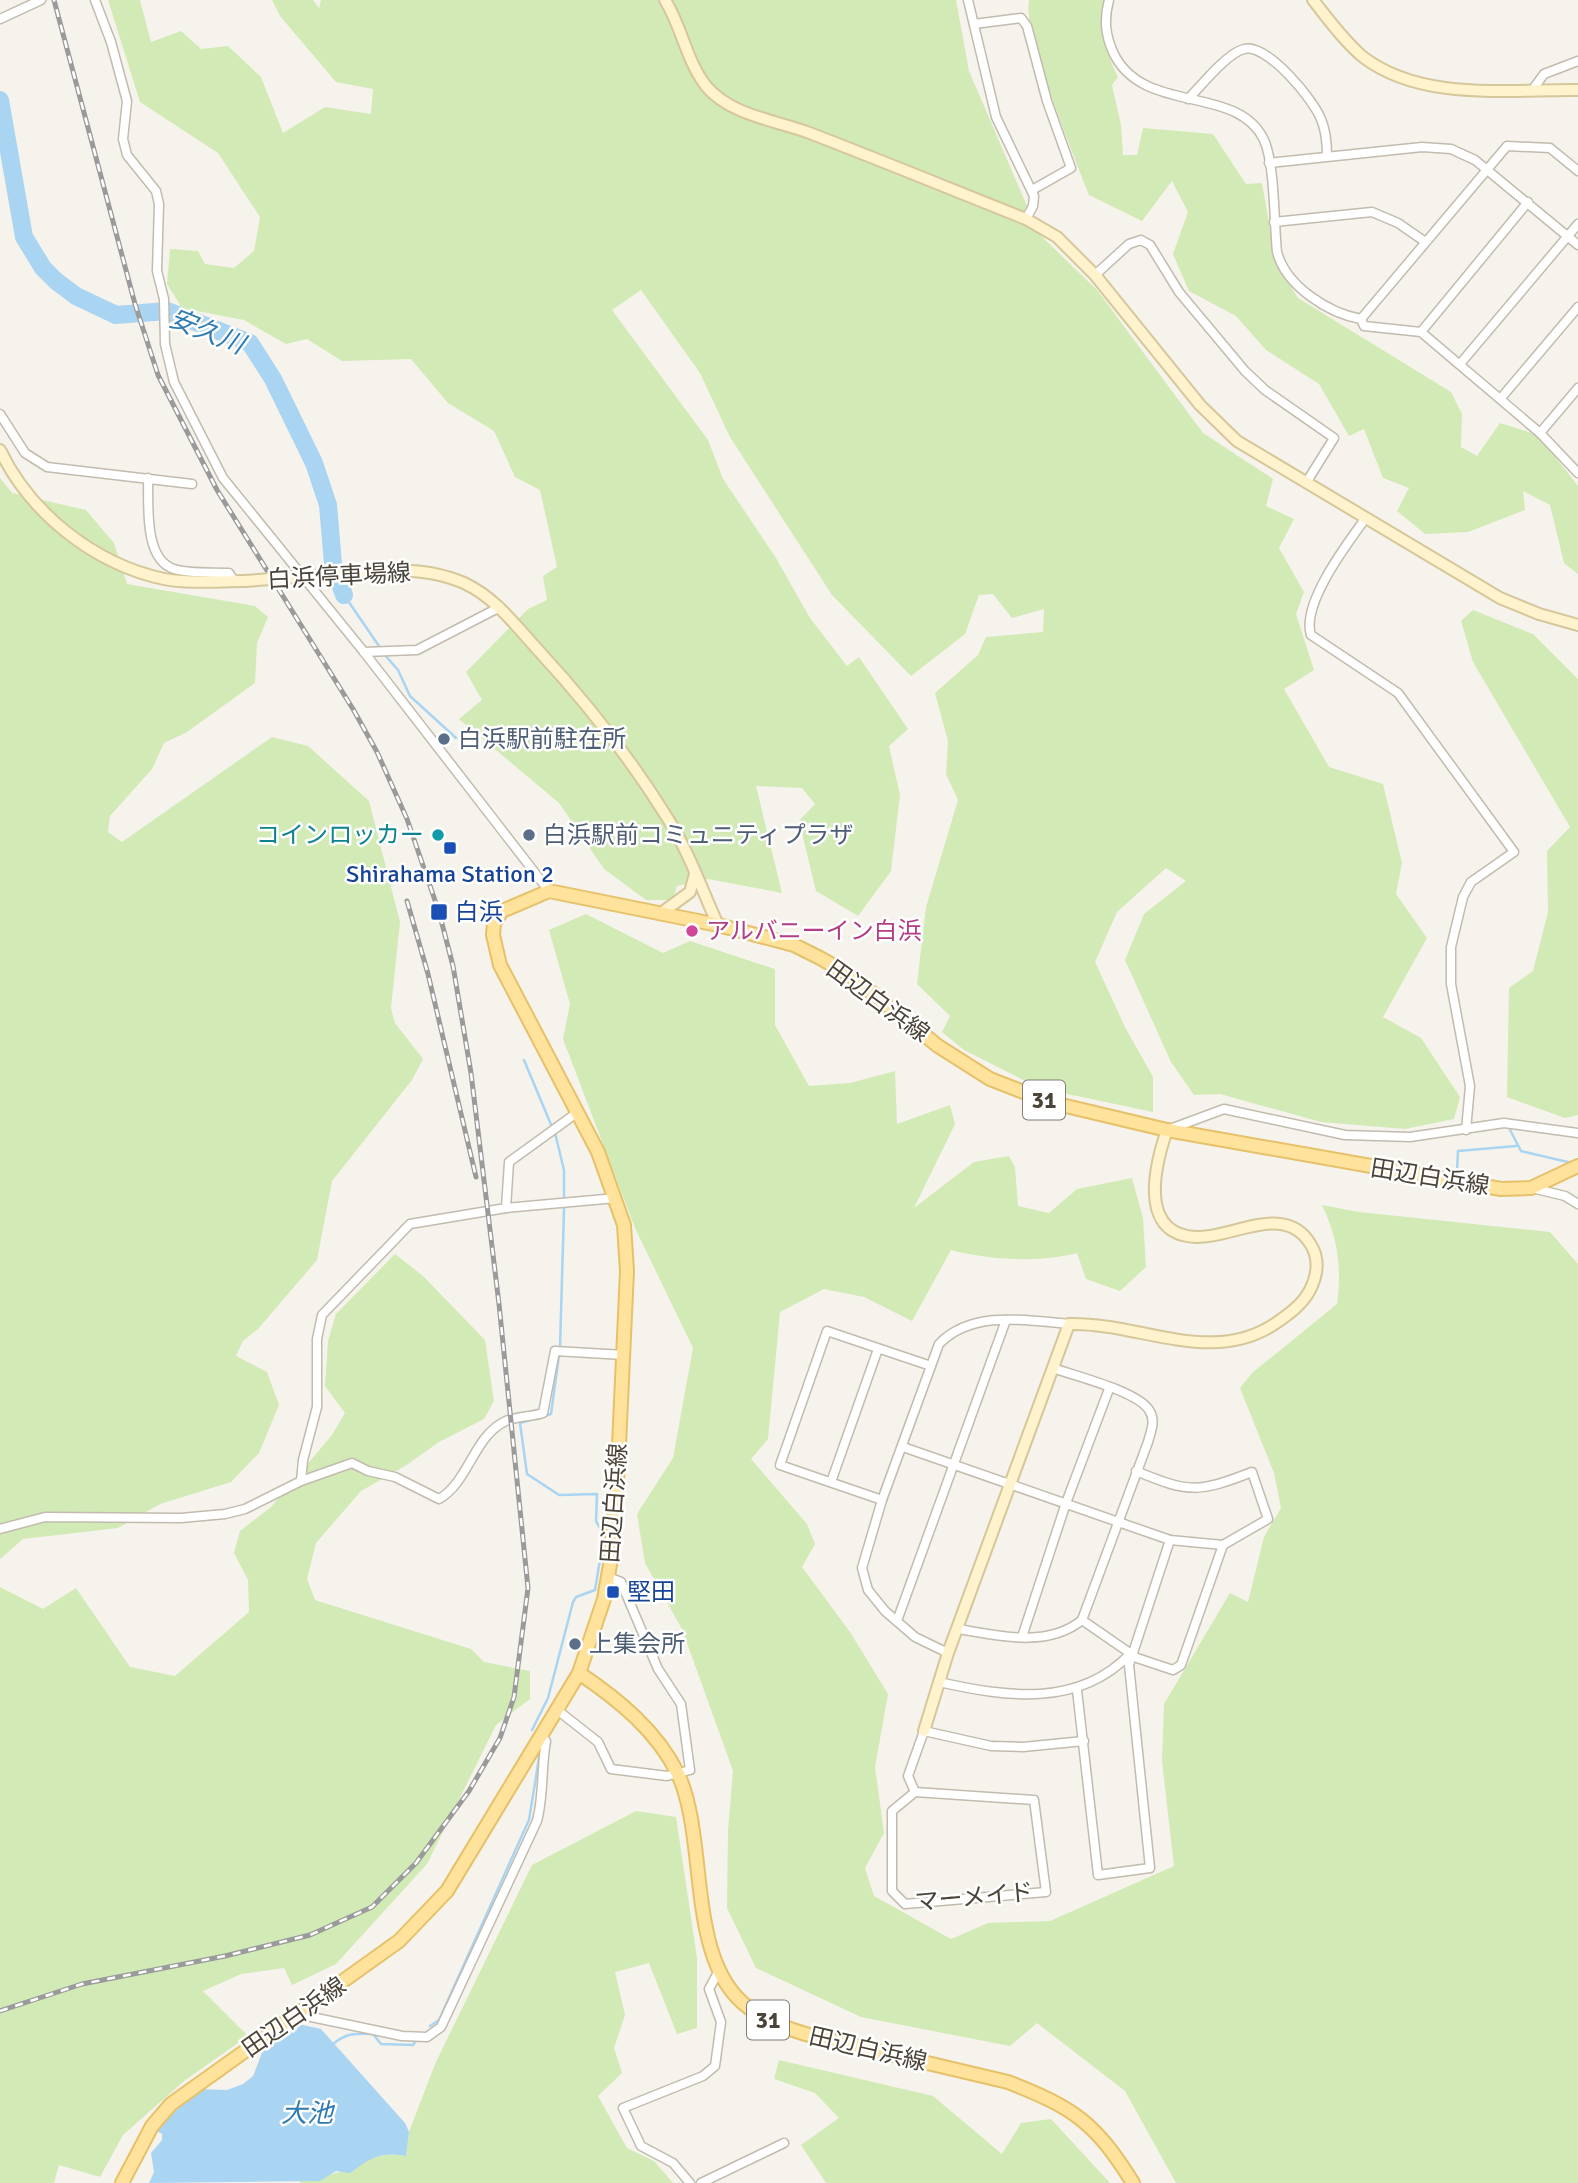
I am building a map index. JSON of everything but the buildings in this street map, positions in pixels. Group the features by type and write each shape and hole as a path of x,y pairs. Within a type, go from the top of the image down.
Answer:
{"main road":[{"name":"田辺白浜線","path":"122,2183 152,2126 171,2104 399,1941 447,1891 579,1673 608,1577 624,1355 627,1271 624,1225 617,1198 578,1112 512,991 494,948 494,923 502,911 549,891 718,925 794,945 850,975 938,1046 990,1079 1049,1102 1167,1130 1501,1189 1531,1188 1578,1166"},
{"name":"田辺白浜線","path":"579,1673 634,1715 661,1745 678,1774 688,1802 709,1935 729,1988 746,2006 783,2027 1008,2082 1075,2112 1113,2150 1133,2183"}],"street":[{"path":"0,19 41,0"},
{"path":"95,0 111,42 127,101 123,139 127,155 156,191 159,204 156,255 164,303 165,344 173,382 223,478 364,652 549,891"},
{"path":"665,0 674,14 686,50 706,86 719,98 744,112 804,131 1026,219 1057,237 1095,275 1200,405 1237,441 1500,598 1539,614 1578,625"},
{"path":"968,0 996,117 1032,190 1033,206 1026,219"},
{"path":"1109,0 1105,15 1107,37 1114,56 1129,77 1152,88 1243,118 1264,141 1280,262 1294,282 1340,314 1361,320"},
{"path":"1313,0 1355,49 1379,67 1400,77 1423,84 1462,89 1578,90"},
{"path":"974,24 1021,18 1027,26 1047,101 1071,168 1032,190"},
{"path":"1188,99 1232,54 1252,48 1272,58 1314,105 1324,127 1327,156"},
{"path":"1533,89 1544,74 1578,61"},
{"path":"1269,163 1437,146 1463,153 1528,202 1578,245"},
{"path":"1361,320 1424,241 1507,146 1550,148 1578,171"},
{"path":"1421,332 1528,202"},
{"path":"1274,222 1372,212 1398,223 1424,241"},
{"path":"1460,364 1578,224"},
{"path":"1095,275 1129,244 1141,240 1150,244 1179,292 1245,371 1265,390 1334,438 1306,482"},
{"path":"1501,398 1578,307"},
{"path":"1361,320 1364,327 1421,332 1501,398 1578,472"},
{"path":"1540,433 1578,388"},
{"path":"0,414 25,453 47,467 192,484"},
{"name":"白浜停車場線","path":"0,450 32,501 86,545 163,579 239,581 415,570 465,584 500,607 620,750 669,820 718,925"},
{"path":"148,478 150,526 156,552 165,565 176,570 229,573 239,581"},
{"path":"1366,519 1338,558 1312,610 1307,623 1311,635 1398,693 1514,852 1471,882 1463,897 1451,947 1451,984 1470,1086 1466,1130"},
{"path":"364,652 417,650 500,607"},
{"path":"660,914 690,892 695,874"},
{"path":"948,1653 915,1637 897,1621 868,1590 862,1568 882,1500 939,1344 951,1332 972,1322 1006,1320 1117,1326 1207,1345 1228,1344 1258,1334 1289,1314 1305,1298 1315,1281 1317,1263 1314,1250 1298,1230 1280,1224 1265,1224 1188,1237 1160,1217 1154,1187 1167,1130 1224,1109 1345,1135 1410,1137 1504,1123 1578,1133"},
{"path":"506,1208 509,1162 578,1112"},
{"path":"1531,1188 1565,1196 1578,1204"},
{"path":"301,1481 303,1460 317,1407 317,1339 322,1315 410,1224 506,1208 617,1198"},
{"path":"897,1621 1006,1320"},
{"path":"915,1792 908,1776 948,1653 1069,1324"},
{"path":"882,1500 780,1465 827,1331 931,1366"},
{"path":"831,1482 878,1349"},
{"path":"0,1530 45,1517 181,1518 225,1514 245,1509 301,1481 352,1463 368,1471 395,1477 439,1499 451,1489 486,1440 503,1422 543,1413 555,1351 624,1355"},
{"path":"959,1629 1022,1637 1056,1635 1082,1620 1153,1426 1151,1411 1140,1400 1052,1368"},
{"path":"1022,1637 1066,1503 1109,1389"},
{"path":"903,1447 1170,1540 1223,1545 1268,1519 1252,1472 1208,1489 1184,1489 1136,1471"},
{"path":"1077,1690 1098,1875 1150,1868 1129,1665 1130,1653 1170,1540"},
{"path":"1082,1620 1130,1653 1173,1670 1181,1665 1223,1545"},
{"path":"556,1710 598,1742 611,1769 678,1774 690,1770 681,1704 659,1669 621,1582 608,1577"},
{"path":"939,1682 993,1693 1077,1690 1105,1674 1130,1653"},
{"path":"924,1731 991,1746 1023,1747 1084,1741"},
{"path":"297,2014 402,2036 427,2036 441,2027 537,1821 542,1800 546,1741 541,1735"},
{"name":"マーメイド","path":"915,1792 1034,1800 1046,1892 905,1904 891,1891 892,1811 915,1792"},
{"path":"690,2183 663,2156 641,2146 623,2108 703,2076 715,2066 721,2022 709,1989 720,1969"},
{"path":"701,2183 784,2143"}],"green space":[{"path":"108,0 140,0 151,42 181,31 201,49 228,46 261,77 283,133 325,107 371,114 373,89 336,82 280,16 272,0 313,0 319,8 321,0 956,0 969,71 1039,234 1097,290 1203,433 1273,479 1266,506 1294,519 1279,548 1304,592 1296,614 1314,670 1284,689 1329,767 1383,784 1402,863 1396,894 1427,938 1383,1017 1421,1038 1460,1097 1454,1119 1405,1129 1321,1122 1220,1094 1194,1095 1171,1062 1125,960 1144,914 1186,881 1166,868 1117,912 1095,962 1125,1027 1153,1077 1153,1112 1039,1088 964,1050 942,1032 950,1016 917,984 926,907 958,800 946,774 948,741 935,693 978,655 986,637 1043,632 1044,609 1012,618 993,594 979,595 965,634 911,676 832,595 730,437 700,373 641,290 612,310 708,440 723,479 776,558 810,618 847,666 859,657 908,729 889,746 900,795 891,871 858,916 816,891 799,821 815,804 802,788 756,786 782,893 708,879 677,886 673,900 646,900 604,869 559,803 459,719 482,700 466,672 528,609 547,600 543,576 557,567 540,490 515,477 494,431 448,403 411,359 342,361 307,339 286,344 244,320 182,308 167,284 170,249 198,251 205,264 234,268 254,251 260,217 218,153 140,102"},
{"path":"1029,0 1104,0 1105,40 1118,77 1112,85 1121,125 1123,155 1137,155 1143,128 1213,134 1246,184 1262,183 1276,263 1298,298 1451,392 1462,414 1461,447 1477,456 1500,423 1538,435 1578,486 1578,574 1564,563 1550,505 1523,491 1525,510 1468,532 1425,534 1397,511 1409,488 1383,478 1364,429 1349,436 1319,384 1266,350 1236,316 1189,291 1173,254 1188,212 1172,181 1142,221 1089,195 1041,66 1033,39"},
{"path":"0,478 12,493 86,510 114,543 127,584 255,606 268,617 257,643 255,683 187,732 164,743 152,769 110,816 108,832 122,842 272,737 308,746 369,801 400,922 391,1008 395,1023 423,1059 412,1080 332,1181 317,1260 258,1329 243,1341 236,1356 267,1372 279,1405 259,1453 231,1482 160,1504 118,1528 23,1539 0,1559"},
{"path":"1473,610 1533,634 1578,679 1578,1115 1565,1118 1507,1097 1509,988 1533,971 1548,912 1547,851 1570,827 1473,662 1461,621"},
{"path":"586,914 663,953 690,941 775,969 775,1025 809,1086 850,1083 895,1071 897,1124 950,1105 955,1124 914,1208 974,1162 1009,1156 1015,1167 1018,1206 1049,1213 1077,1189 1132,1178 1143,1218 1146,1267 1120,1291 1086,1279 1077,1253 1047,1258 1014,1259 951,1250 912,1321 864,1297 824,1289 780,1312 768,1439 751,1459 807,1524 815,1544 802,1567 850,1632 888,1694 875,1767 884,1833 865,1868 874,1896 951,1939 988,1923 1050,1921 1174,1866 1162,1761 1164,1704 1230,1593 1248,1602 1264,1537 1281,1508 1274,1473 1240,1388 1252,1373 1337,1304 1337,1253 1322,1205 1359,1212 1550,1232 1578,1264 1578,2183 1176,2183 1125,2091 1037,2023 1010,2046 861,2017 756,1968 727,1908 728,1831 733,1771 682,1629 645,1563 637,1514 673,1458 693,1348 635,1228 563,1039 570,1004 549,930"},
{"path":"395,1254 423,1276 485,1340 494,1401 484,1419 439,1442 405,1466 361,1491 316,1543 307,1579 315,1600 471,1649 484,1662 530,1671 530,1699 496,1725 427,1864 336,1964 292,1985 284,1968 241,1974 203,1991 248,2036 184,2081 123,2135 100,2177 59,2165 54,2183 0,2183 0,1587 43,1609 76,1588 130,1667 175,1676 249,1612 248,1580 234,1553 240,1531 271,1507 332,1435 345,1413 325,1386 328,1341 336,1314"},
{"path":"636,1811 676,1817 697,1958 697,2028 677,2034 649,1963 615,1972 625,2015 614,2048 622,2073 598,2096 627,2148 654,2161 673,2183 300,2183 301,2180 350,2172 370,2159 383,2155 406,2156 409,2132 435,2064 532,1865"},
{"path":"779,2060 933,2096 1002,2154 1021,2123 1051,2119 1110,2183 826,2183 801,2145 839,2118 815,2093 774,2079"}],"water":[{"name":"大池","path":"298,2024 321,2029 405,2123 409,2132 406,2156 390,2154 376,2157 350,2173 336,2171 320,2181 149,2183 154,2172 151,2153 162,2140 162,2134 155,2130 199,2089 227,2090 243,2084 253,2076 265,2045"}],"waterway":[{"name":"安久川","path":"0,100 24,237 43,268 56,281 76,296 116,315 167,311 250,343 273,379 314,463 328,505 333,564 344,595"},
{"path":"344,595 381,649"},
{"path":"384,654 398,670 410,696 456,738"},
{"path":"524,1060 552,1127"},
{"path":"1509,1128 1521,1151 1572,1163"},
{"path":"532,1730 548,1698 573,1602 576,1597 595,1590 604,1535 596,1521 597,1494 559,1495 527,1474 520,1423 551,1414 560,1348 564,1170 555,1133"},
{"path":"1450,1174 1457,1171 1458,1151 1516,1146"},
{"path":"430,2026 439,2020 529,1820 540,1752"},
{"path":"333,2044 351,2034 373,2034 381,2044 413,2045 416,2041"}],"railway":[{"path":"0,2011 82,1984 225,1956 310,1935 372,1907 416,1863 469,1791 500,1738 514,1697 528,1588 499,1304 471,1073 453,966 439,912 407,819 377,752 217,490 158,375 135,304 54,0"},
{"path":"407,901 428,974 476,1177"}],"place":[{"name":"白浜駅前駐在所","path":"444,739"},
{"name":"コインロッカー","path":"438,835"},
{"name":"白浜駅前コミュニティプラザ","path":"529,835"},
{"name":"Shirahama Station 2","path":"450,848"},
{"name":"白浜","path":"439,912"},
{"name":"アルバニーイン白浜","path":"692,931"},
{"name":"堅田","path":"613,1592"},
{"name":"上集会所","path":"575,1644"}]}
